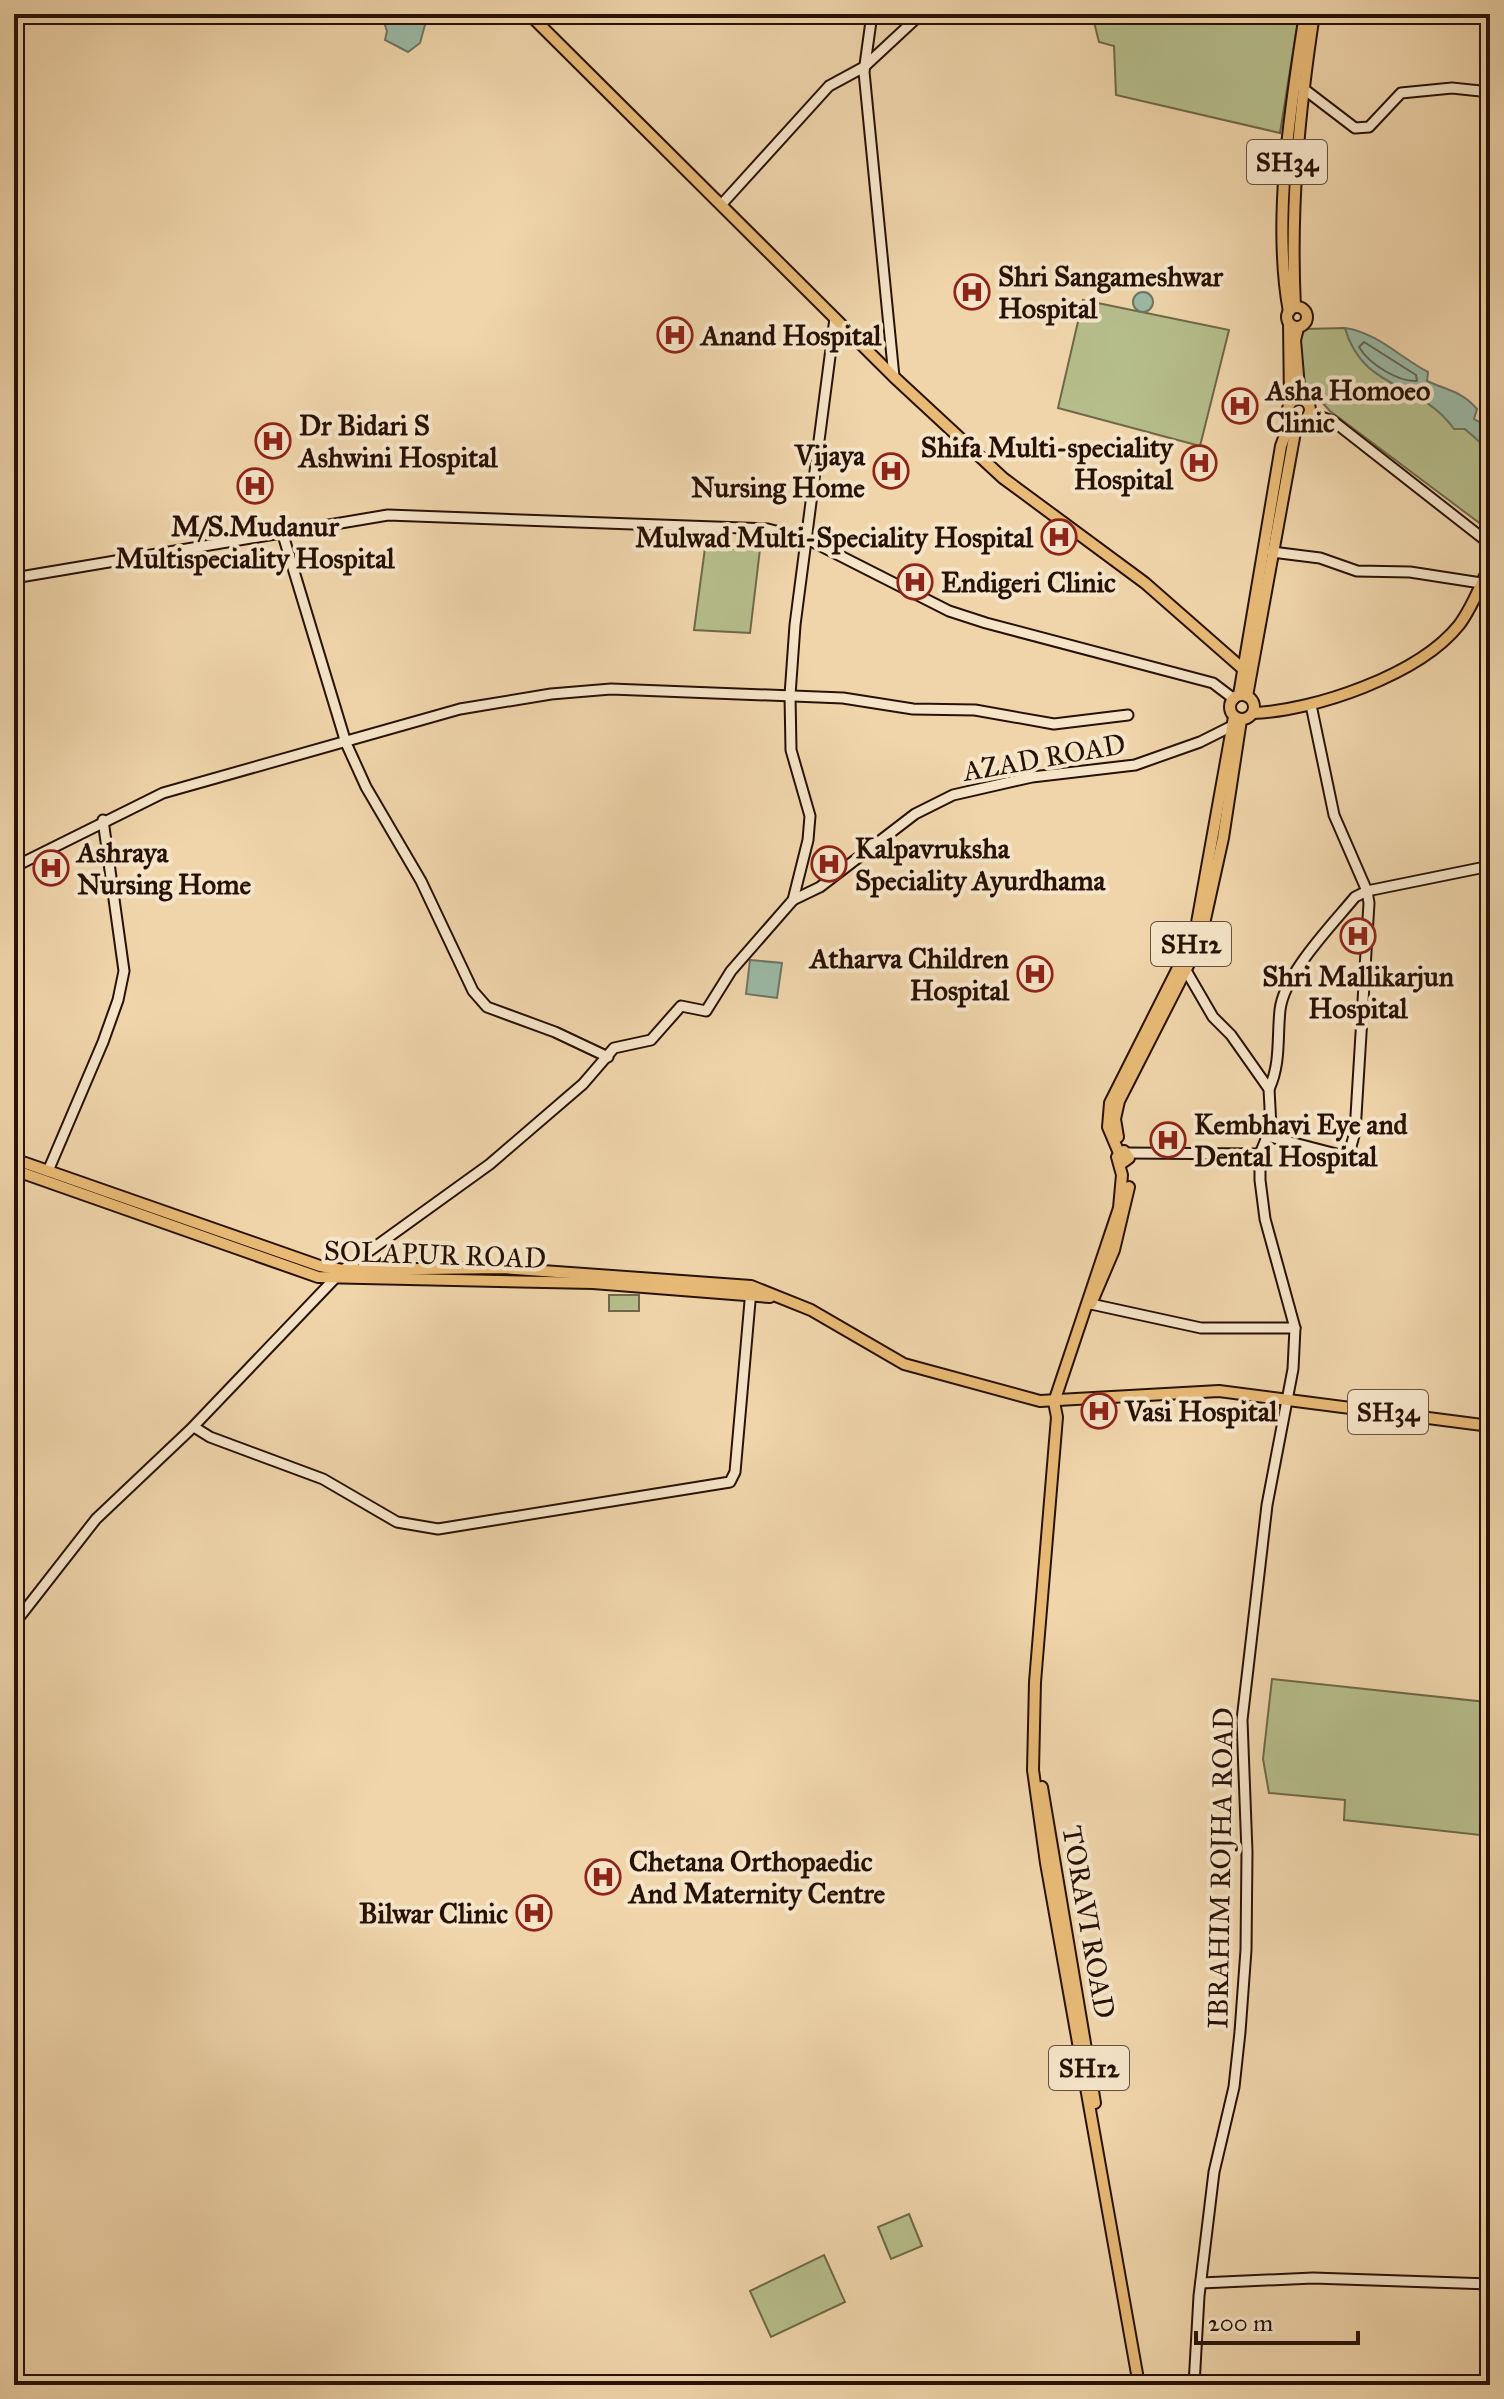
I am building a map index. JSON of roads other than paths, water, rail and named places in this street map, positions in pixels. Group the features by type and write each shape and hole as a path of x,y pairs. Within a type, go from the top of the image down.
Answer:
{"main road":[{"path":"529,14 894,377 1003,478 1145,583 1243,669"},
{"name":"SH34","path":"1298,85 1305,14"},
{"name":"SH34","path":"1236,721 1230,708 1240,697 1272,552 1294,420 1287,408 1295,400 1293,317 1284,259 1287,145 1314,14"},
{"path":"1294,420 1309,413 1309,406 1295,400"},
{"name":"SH34","path":"1240,697 1281,446 1294,420"},
{"path":"1236,721 1253,713 1311,705 1393,673 1425,654 1460,624 1490,565"},
{"name":"SH34","path":"1240,697 1254,704 1253,713"},
{"name":"SH12","path":"1058,1401 1091,1304 1109,1266 1128,1203 1124,1156 1108,1127 1110,1103 1185,968 1203,899 1236,721"},
{"name":"SH12","path":"1058,1401 1119,1208 1124,1156"},
{"name":"SOLAPUR ROAD","path":"14,1159 295,1260 343,1270 502,1268 751,1286 811,1310 904,1364 927,1373 1058,1401"},
{"name":"SOLAPUR ROAD","path":"14,1170 292,1270 334,1279 593,1283 750,1298 776,1297"},
{"name":"SH34","path":"1058,1401 1195,1390 1490,1426"},
{"name":"TORAVI ROAD","path":"1058,1401 1033,1751 1046,1863 1139,2385"},
{"name":"TORAVI ROAD","path":"1033,1751 1146,2385"}],"street":[{"path":"872,14 864,67 894,377"},
{"path":"721,205 829,86 864,67 921,14"},
{"path":"1298,85 1355,128 1369,127 1401,93 1452,88 1490,92"},
{"path":"14,1624 96,1519 194,1427 343,1270 490,1164 583,1084 620,1045 651,1040 681,1006 706,1011 731,971 793,900 811,825 792,758 790,695 795,625 835,318"},
{"path":"1309,413 1333,421 1490,544"},
{"path":"14,578 388,515 747,527 807,539 949,611 1213,683 1240,697"},
{"path":"283,535 346,743 421,881 479,1000 608,1057"},
{"path":"1272,552 1320,558 1357,571 1410,572 1481,583"},
{"path":"14,867 103,820 163,793 460,709 607,689 843,698 913,709 975,710 1054,724 1128,715"},
{"path":"1267,1136 1348,1157 1355,1132 1367,891 1334,815 1311,705"},
{"name":"AZAD ROAD","path":"793,900 820,887 915,814 953,795 1032,777 1135,765 1200,742 1236,721"},
{"path":"48,1171 103,1042 118,1000 124,971 103,820"},
{"path":"1091,1304 1201,1328 1295,1328 1265,1219 1260,1175 1260,1154 1271,1127 1269,1089 1277,1067 1280,1009 1289,982 1355,897 1367,891 1490,866"},
{"path":"1185,968 1213,1017 1231,1035 1269,1089"},
{"path":"1124,1156 1157,1152 1260,1154"},
{"path":"194,1427 210,1437 323,1479 397,1522 438,1529 730,1482 735,1472 751,1286"},
{"name":"IBRAHIM ROJHA ROAD","path":"1194,2385 1201,2283 1214,2172 1234,2087 1246,1950 1247,1852 1242,1720 1267,1505 1287,1400 1295,1328"},
{"path":"1201,2283 1313,2278 1490,2284"}],"water":[{"path":"381,14 428,14 420,43 408,52 385,40 387,31"},
{"path":"1143,292 1150,295 1153,302 1150,309 1143,312 1136,309 1133,302 1136,295"},
{"path":"1345,328 1378,340 1428,372 1427,381 1471,403 1477,409 1474,419 1490,428 1490,451 1465,429 1454,429 1425,401 1378,375 1353,348"},
{"path":"750,960 782,963 777,998 746,994"}],"place":[{"name":"Shri Sangameshwar Hospital","path":"972,292"},
{"name":"Anand Hospital","path":"675,335"},
{"name":"Asha Homoeo Clinic","path":"1240,406"},
{"name":"Dr Bidari S Ashwini Hospital","path":"273,441"},
{"name":"Shifa Multi-speciality Hospital","path":"1199,463"},
{"name":"Vijaya Nursing Home","path":"891,471"},
{"name":"M/S.Mudanur Multispeciality Hospital","path":"255,486"},
{"name":"Mulwad Multi-Speciality Hospital","path":"1059,537"},
{"name":"Endigeri Clinic","path":"915,582"},
{"name":"Kalpavruksha Speciality Ayurdhama","path":"829,864"},
{"name":"Ashraya Nursing Home","path":"51,868"},
{"name":"Shri Mallikarjun Hospital","path":"1358,936"},
{"name":"Atharva Children Hospital","path":"1035,974"},
{"name":"Kembhavi Eye and Dental Hospital","path":"1168,1140"},
{"name":"Vasi Hospital","path":"1099,1411"},
{"name":"Chetana Orthopaedic And Maternity Centre","path":"603,1877"},
{"name":"Bilwar Clinic","path":"534,1913"}]}
